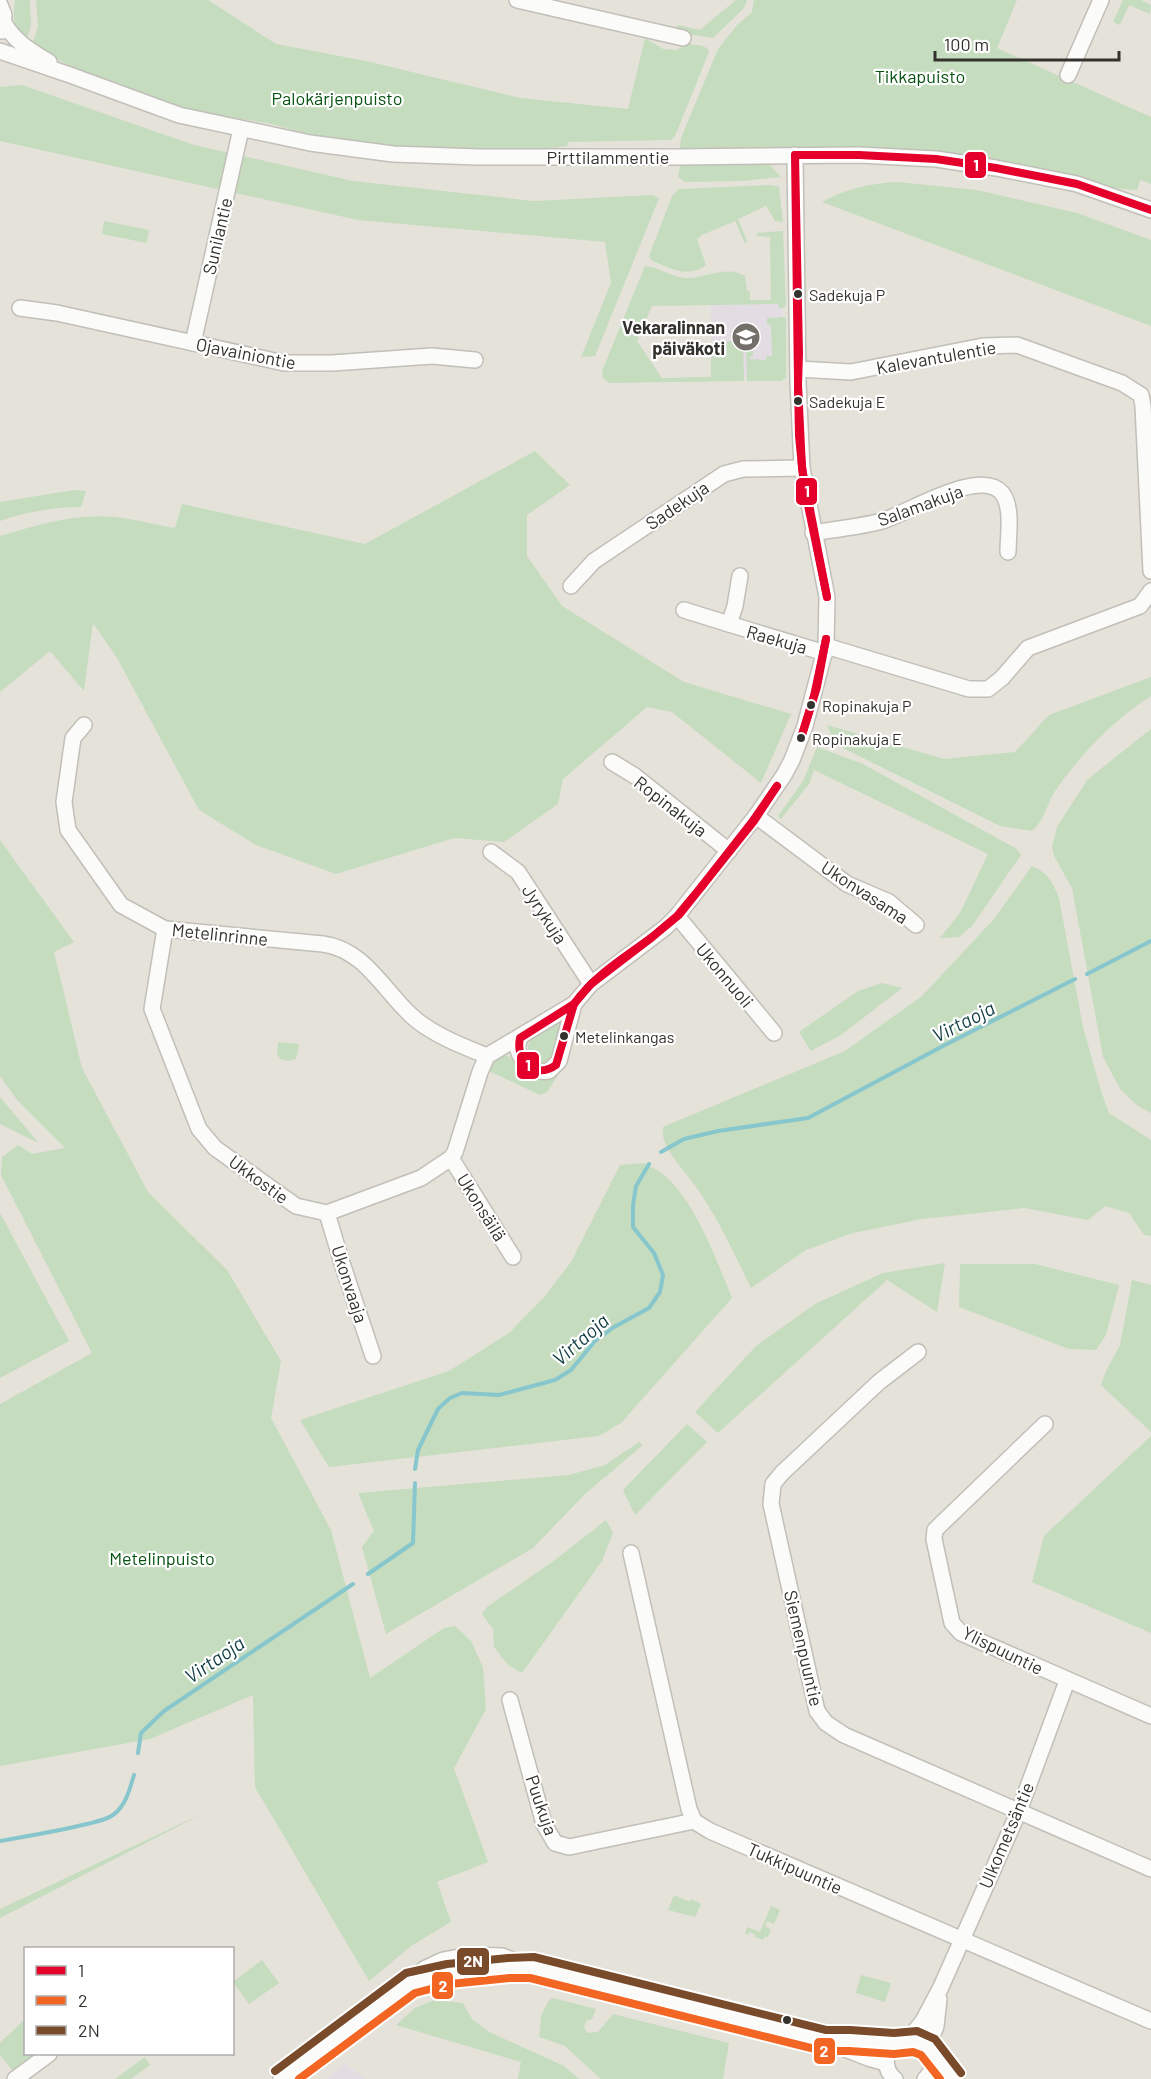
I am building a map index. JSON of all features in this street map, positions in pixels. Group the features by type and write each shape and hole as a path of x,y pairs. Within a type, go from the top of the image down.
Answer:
{"street":[{"path":"2,19 9,0"},
{"path":"517,0 541,3 682,38"},
{"path":"1068,75 1101,0"},
{"name":"Pirttilammentie","path":"2,19 12,35 26,48 70,75"},
{"name":"Pirttilammentie","path":"0,51 179,115 310,143 393,154 478,157 676,158 859,154 936,159 1077,184 1151,210"},
{"name":"Sunilantie","path":"193,343 241,129"},
{"path":"327,1213 421,1178 451,1158 487,1056 574,1004 591,984 666,927 756,816 792,760 813,699 826,650 827,597 801,468 795,155"},
{"name":"Ojavainiontie","path":"20,308 57,313 284,363 432,356 475,360"},
{"name":"Kalevantulentie","path":"798,369 851,372 983,346 1017,345 1122,383 1141,395 1143,406 1151,571"},
{"name":"Sadekuja","path":"571,586 594,561 724,474 737,470 801,468"},
{"name":"Salamakuja","path":"813,533 880,521 967,486 990,485 1001,492 1007,502 1008,552"},
{"name":"Raekuja","path":"729,624 735,606 740,576"},
{"path":"826,650 969,689 988,689 1002,678 1028,648 1140,606 1151,591"},
{"name":"Raekuja","path":"684,610 826,650"},
{"name":"Metelinrinne","path":"84,725 73,738 64,802 68,830 120,905 165,929 323,944 345,949 358,958 403,1008 418,1021 435,1032 487,1056"},
{"name":"Ropinakuja","path":"612,762 635,776 729,851"},
{"name":"Ukonvasama","path":"756,816 847,884 888,902 916,925"},
{"name":"Jyrykuja","path":"491,852 518,872 591,984"},
{"name":"Ukonnuoli","path":"677,916 774,1033"},
{"name":"Ukkostie","path":"165,929 153,1009 199,1129 215,1148 296,1206 327,1213"},
{"path":"520,1038 517,1047 525,1064 537,1071 549,1071 559,1061 574,1004"},
{"name":"Ukonsäilä","path":"451,1158 513,1257"},
{"name":"Ukonvaaja","path":"327,1213 373,1356"},
{"name":"Siemenpuuntie","path":"918,1352 879,1382 782,1473 771,1490 774,1516 815,1703 821,1718 844,1735 1151,1869"},
{"name":"Ylispuuntie","path":"1045,1424 935,1530 934,1539 954,1627 1067,1681 1151,1716"},
{"path":"631,1553 689,1809 694,1821"},
{"name":"Ulkometsäntie","path":"941,1988 960,1940 1019,1811 1067,1681"},
{"name":"Puukuja","path":"510,1700 544,1824 555,1843 569,1847 694,1821"},
{"name":"Tukkipuuntie","path":"694,1821 710,1832 1151,2021"},
{"path":"281,2079 410,1983 424,1969 442,1960 470,1955 502,1956 531,1967 825,2041 868,2058 890,2074"},
{"path":"890,2074 889,2049 901,2042 923,2022 941,1988"},
{"path":"925,2079 934,2066 929,2050 936,2026 941,1988"},
{"path":"825,2041 921,2043 953,2079"},
{"path":"15,2079 48,2055"}],"shaded area":[{"name":"Vekaralinnan päiväkoti","path":"782,304 782,376 712,377 711,305"},
{"path":"346,2064 365,2079 326,2079"}],"green space":[{"path":"15,0 30,0 31,26 26,42 16,28"},
{"name":"Palokärjenpuisto","path":"36,0 208,0 276,44 366,61 520,98 628,109 645,38 663,49 676,50 689,44 703,46 709,52 675,136 671,140 568,142 567,146 522,152 394,147 325,138 267,123 220,116 180,107 124,89 70,66 32,46 38,26"},
{"path":"736,0 747,0 744,8 713,38 675,32 678,25 700,30"},
{"name":"Tikkapuisto","path":"754,0 1017,0 997,48 1151,117 1151,184 1140,180 1137,190 1112,188 1079,178 860,148 680,148 681,138 718,49 738,24 752,12"},
{"path":"1123,0 1141,0 1151,5 1150,14 1129,5 1120,25 1113,22"},
{"path":"22,85 194,145 353,181 534,201 652,195 659,198 595,356 581,357 611,283 605,242 358,220 0,141 0,87"},
{"path":"763,162 771,166 781,177 742,181 685,182 678,177 680,166"},
{"path":"898,182 977,190 1077,213 1151,240 1151,326 822,202 859,188"},
{"path":"770,185 779,187 783,222 775,221 766,206 738,219 747,241 745,243 735,221 702,235 697,239 706,265 693,271 678,271 651,260 649,256 672,196 679,189"},
{"path":"104,221 149,230 147,243 102,234"},
{"path":"783,231 786,304 784,308 779,308 778,304 652,306 637,341 662,378 711,377 711,343 743,340 744,381 610,383 603,378 602,371 645,266 688,278 725,272 739,273 745,276 747,291 750,291 750,300 771,300 770,237 757,236 757,233"},
{"path":"784,317 786,319 786,378 781,381 747,381 746,337 748,337 748,345 753,345 753,356 750,359 766,360 767,356 772,356 771,325 767,324 767,318"},
{"path":"535,451 570,485 527,515 527,556 562,606 684,682 791,714 761,783 672,712 647,707 563,779 558,804 504,842 454,838 336,874 256,845 199,810 117,658 93,623 84,691 50,651 0,692 0,536 71,518 100,516 175,528 182,504 365,544"},
{"path":"74,490 86,491 81,507 40,511 0,521 0,502"},
{"path":"1151,677 1151,696 1111,727 1087,751 1055,791 1032,831 1000,826 835,744 827,725 944,759 1015,752 1049,715"},
{"path":"1151,729 1151,1113 1138,1106 1121,1090 1103,1057 1072,888 1054,856 1052,847 1057,827 1088,779"},
{"path":"817,747 863,764 1017,849 1021,855 972,926 959,937 940,938 960,913 988,854 814,770 809,784 781,819 778,816 803,781"},
{"name":"Metelinpuisto","path":"0,840 74,942 54,952 82,1068 148,1192 227,1270 281,1361 271,1418 331,1530 370,1678 444,1628 455,1626 471,1641 483,1667 486,1709 454,1768 488,1862 437,1882 451,1922 411,1946 369,1981 255,1787 253,1695 150,1739 0,1766 0,1404 92,1353 1,1175 2,1157 18,1145 32,1154 65,1148 18,1101 0,1076"},
{"path":"1032,866 1042,871 1049,879 1059,898 1083,1027 1109,1113 1151,1140 1151,1236 1144,1235 1129,1213 1105,1206 1088,1220 1025,1208 922,1219 853,1233 806,1250 751,1288 714,1215 667,1146 663,1127 845,1051 922,996 994,919"},
{"path":"882,983 902,988 841,1035 811,1051 799,1032 858,991"},
{"path":"562,1021 550,1060 544,1064 536,1064 528,1048 530,1042 540,1032"},
{"path":"278,1042 299,1044 296,1059 289,1061 280,1059 277,1054"},
{"path":"503,1055 513,1058 525,1071 558,1072 558,1075 547,1092 540,1095 489,1071 488,1069"},
{"path":"0,1097 37,1141 36,1142 0,1124"},
{"path":"644,1163 672,1182 683,1196 703,1230 732,1298 621,1423 599,1436 329,1467 300,1420 449,1371 509,1333 544,1297 571,1262 620,1165"},
{"path":"0,1213 69,1341 0,1378"},
{"path":"945,1263 937,1312 887,1280 718,1433 695,1412 756,1346 815,1304 883,1273"},
{"path":"960,1264 1035,1264 1119,1285 1106,1335 1096,1350 1069,1349 959,1307"},
{"path":"1132,1280 1151,1285 1151,1432 1101,1385 1120,1345"},
{"path":"687,1424 707,1442 635,1515 623,1490"},
{"path":"1151,1436 1151,1633 1032,1582 1044,1536"},
{"path":"639,1442 643,1445 585,1494 533,1548 386,1634 362,1547 374,1531 358,1493 569,1475 605,1465"},
{"path":"606,1520 613,1533 602,1561 522,1673 508,1665 494,1647 493,1629 482,1614 487,1607 555,1560"},
{"path":"206,1812 0,1918 0,1909"},
{"path":"674,1895 701,1904 695,1917 668,1910"},
{"path":"771,1906 780,1910 774,1924 767,1921 765,1926 771,1930 768,1937 764,1937 763,1940 749,1932 748,1935 745,1934 747,1927 760,1932"},
{"path":"262,1960 279,1983 249,2004 234,1981"},
{"path":"861,1975 891,1983 885,2002 856,1993"},
{"path":"553,1998 596,2009 592,2019 586,2021 584,2027 587,2033 598,2032 613,2014 729,2043 723,2079 601,2079 565,2046 539,2037 541,2016 549,2000"},
{"path":"434,2000 463,2003 472,2019 489,2032 564,2066 579,2079 518,2079 521,2062 396,2025 415,2008"},
{"path":"24,2020 24,2055 38,2055 13,2071 0,2055 0,2043"},
{"path":"145,2057 150,2065 131,2079 115,2079"}],"waterway":[{"name":"Virtaoja","path":"1087,974 1151,941"},
{"name":"Virtaoja","path":"661,1152 684,1139 718,1131 808,1118 1075,979"},
{"name":"Virtaoja","path":"415,1469 418,1450 438,1409 450,1398 462,1393 499,1395 555,1380 571,1370 595,1341 614,1327 649,1308 660,1292 663,1275 654,1253 633,1227 636,1186 649,1164"},
{"name":"Virtaoja","path":"368,1574 413,1543 415,1483"},
{"name":"Virtaoja","path":"138,1753 141,1733 164,1711 353,1584"},
{"name":"Virtaoja","path":"0,1841 76,1827 110,1817 124,1802 134,1775"}],"transit line":[{"name":"1","path":"795,155 799,353 798,385 798,382 795,155"},
{"name":"1","path":"795,155 859,155 936,159 996,168 1077,184 1151,210"},
{"name":"1","path":"798,385 802,468 827,597"},
{"name":"1","path":"798,385 799,436 804,486 827,597"},
{"name":"1","path":"801,738 814,696 826,639"},
{"name":"1","path":"801,738 817,687 826,639"},
{"name":"1","path":"702,886 777,786"},
{"name":"1","path":"702,886 754,821 777,786"},
{"name":"1","path":"651,938 677,916 702,886"},
{"name":"1","path":"651,938 679,915 702,886"},
{"name":"1","path":"574,1004 600,976 651,938"},
{"name":"1","path":"574,1004 591,984 651,938"},
{"name":"1","path":"574,1004 556,1065 541,1070 528,1066 521,1054 520,1038 574,1004"},
{"name":"2N","path":"275,2071 406,1973 447,1964 534,1957 826,2030 894,2033 917,2031 935,2039 961,2073"},
{"name":"2","path":"299,2079 415,1993 450,1984 510,1978 530,1978 823,2051 894,2054 913,2052 921,2055 940,2079"}],"place":[{"name":"Sadekuja P","path":"798,294"},
{"name":"Vekaralinnan päiväkoti","path":"746,337"},
{"name":"Sadekuja E","path":"798,401"},
{"name":"Ropinakuja P","path":"811,705"},
{"name":"Ropinakuja E","path":"801,738"},
{"name":"Metelinkangas","path":"564,1036"}]}
